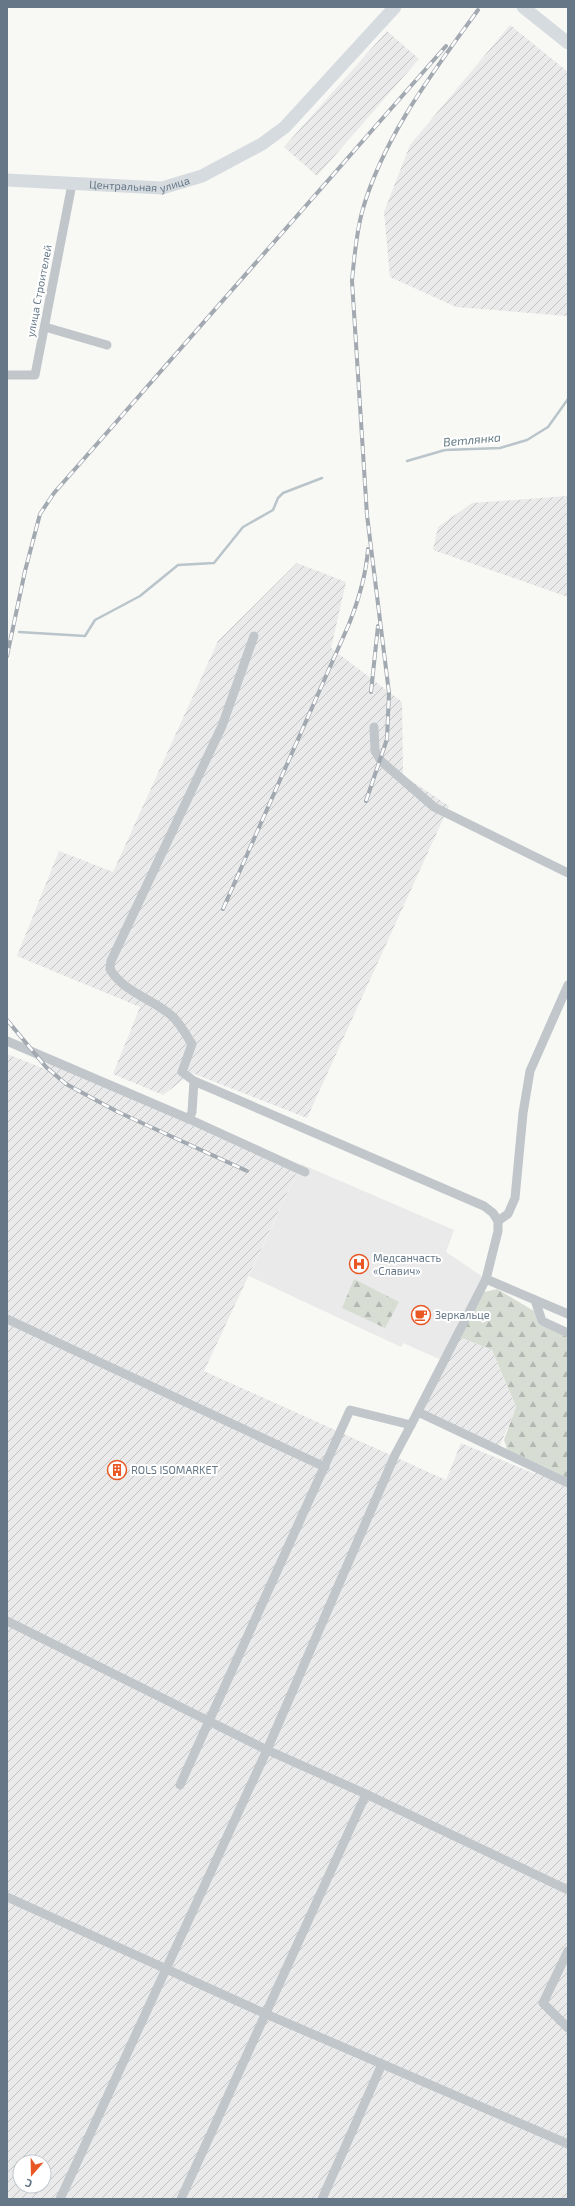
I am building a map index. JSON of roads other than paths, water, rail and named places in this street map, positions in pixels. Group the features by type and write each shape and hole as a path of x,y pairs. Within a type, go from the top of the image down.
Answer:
{"main road":[{"name":"Центральная улица","path":"7,180 162,188 202,176 262,144 285,126 395,7"},
{"path":"523,7 568,43"}],"street":[{"name":"улица Строителей","path":"7,375 35,375 72,184"},
{"path":"45,327 107,345"},
{"path":"60,2199 267,1750 395,1455 486,1279 498,1231 498,1222 492,1213 484,1206 194,1081 182,1072 192,1044 173,1017 157,1004 120,983 110,969 112,961 222,726 254,636"},
{"path":"374,727 375,751 381,761 434,807 568,873"},
{"path":"498,1222 508,1214 516,1198 523,1112 530,1071 568,985"},
{"path":"7,1041 189,1119 305,1172"},
{"path":"189,1119 192,1112 194,1081"},
{"path":"486,1279 568,1314"},
{"path":"536,1300 542,1321 568,1332"},
{"path":"7,1319 325,1467"},
{"path":"180,1785 350,1410 411,1425"},
{"path":"418,1412 568,1483"},
{"path":"7,1621 267,1750 366,1794 568,1890"},
{"path":"182,2199 366,1794"},
{"path":"7,1897 266,2014 568,2144"},
{"path":"568,1951 543,2003 568,2028"},
{"path":"322,2199 382,2064"}],"waterway":[{"name":"Ветлянка","path":"407,461 445,450 500,448 527,440 548,427 568,399"},
{"name":"Ветлянка","path":"19,632 85,636 95,620 140,596 178,565 214,563 243,527 273,510 278,498 283,493 322,478"}],"railway":[{"path":"366,801 387,739 389,693 367,515 352,281 358,229 371,184 396,131 427,81 478,10"},
{"path":"7,656 25,571 40,514 54,493 446,46"},
{"path":"223,909 349,624 362,587 368,549"},
{"path":"371,692 378,626"},
{"path":"7,1020 46,1067 66,1084 118,1112 247,1171"}],"place":[{"name":"Медсанчасть «Славич»","path":"359,1264"},
{"name":"Зеркальце","path":"421,1315"},
{"name":"ROLS ISOMARKET","path":"117,1470"}]}
